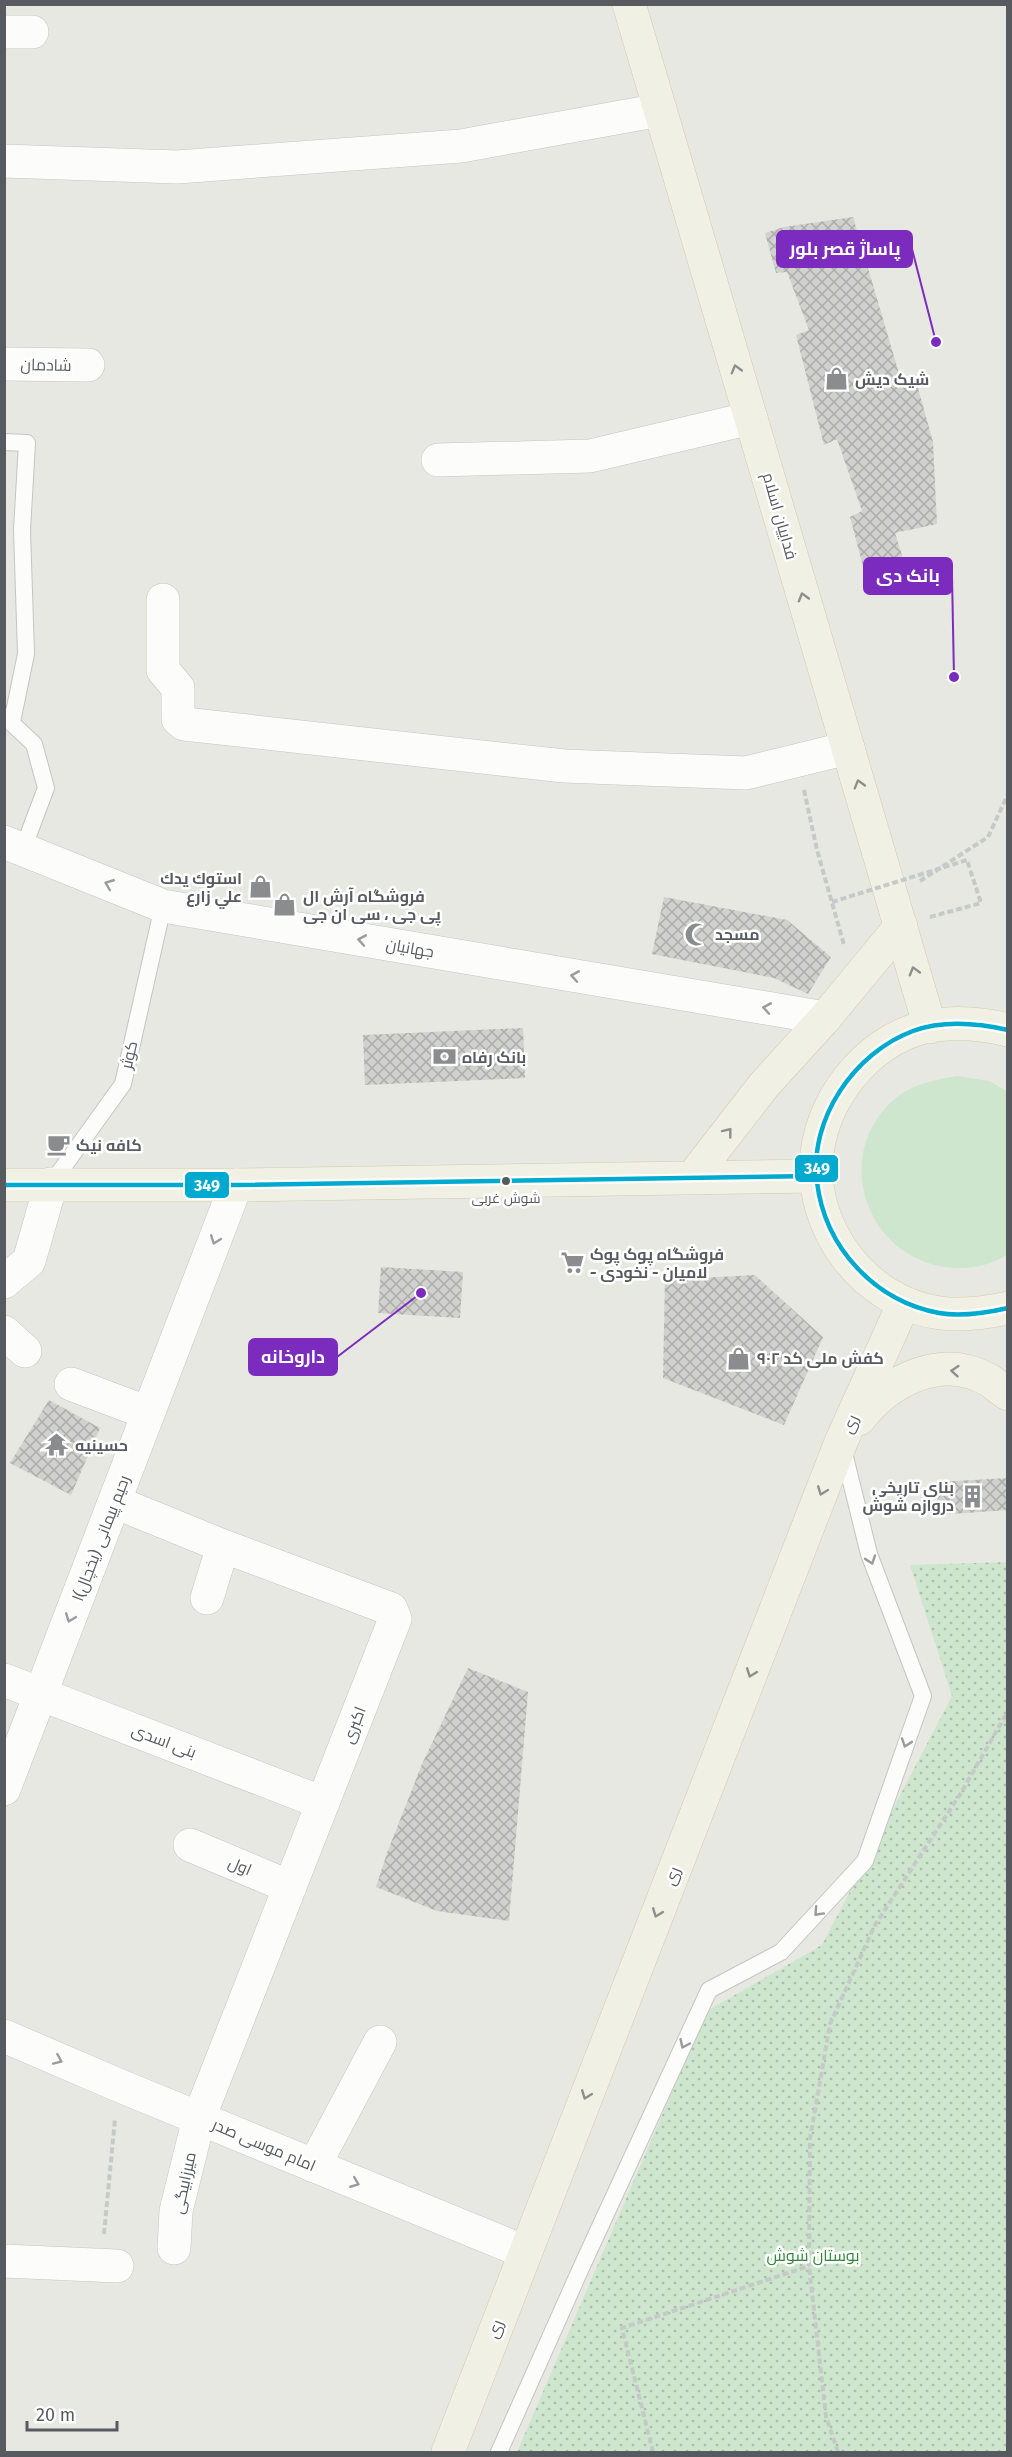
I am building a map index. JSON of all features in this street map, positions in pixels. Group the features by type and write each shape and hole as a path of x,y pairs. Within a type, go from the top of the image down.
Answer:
{"main road":[{"name":"فداییان اسلام","path":"629,4 930,1027"},
{"path":"692,1178 764,1085 825,1018 897,912"},
{"path":"1008,1030 970,1023 930,1027 899,1037 868,1058 843,1085 825,1118 817,1153 817,1190 827,1226 846,1258 872,1284 904,1303 939,1313 976,1315 1008,1308"},
{"path":"4,1185 236,1185 817,1176"},
{"name":"ری","path":"448,2452 841,1442 904,1303"},
{"path":"841,1442 866,1410 908,1377 916,1374 934,1370 962,1371 988,1380 1008,1394"}],"street":[{"path":"4,161 177,167 461,146 660,110"},
{"name":"شادمان","path":"4,364 88,366"},
{"path":"438,460 590,456 751,418"},
{"path":"163,600 163,670 178,688 178,719 184,724 564,766 746,773 848,748"},
{"name":"جهانیان","path":"14,846 163,906 825,1018"},
{"path":"4,1282 30,1261 51,1184"},
{"name":"رحیم پیمانی (یخچال)ا","path":"4,1789 236,1185"},
{"path":"71,1384 148,1413"},
{"name":"اکبری","path":"115,1502 392,1609 395,1619 199,2118"},
{"path":"207,1598 224,1546"},
{"name":"بنی اسدی","path":"4,1680 323,1803"},
{"name":"اول","path":"190,1845 290,1887"},
{"name":"امام موسی صدر","path":"4,2036 525,2252"},
{"path":"314,2166 380,2042"},
{"name":"میرزابیگی","path":"174,2248 176,2211 199,2118"},
{"path":"4,2261 109,2265"}],"lane":[{"path":"4,442 27,443 22,530 26,654 8,719 33,744 46,788 14,846"},
{"name":"کوثر","path":"51,1184 123,1084 163,906"},
{"path":"499,2452 580,2268 709,1990 781,1952 865,1861 923,1696 869,1554 841,1442"}],"path":[{"path":"798,762 817,850 844,942"},
{"path":"897,912 988,837 1008,794"},
{"path":"832,902 967,860 981,903 897,912"},
{"path":"838,2452 826,2417 809,2266 810,2139 830,2024 875,1925 961,1793 1008,1711"},
{"path":"109,2265 118,2085"},
{"path":"653,2452 622,2328 809,2266"}],"green space":[{"path":"957,1076 989,1081 1007,1091 1007,1254 985,1265 960,1268 928,1263 902,1249 881,1229 868,1204 862,1177 864,1148 876,1121 897,1097 918,1085"},
{"name":"بوستان شوش","path":"1007,1562 1007,2452 517,2452 707,2011 822,1945 952,1696 910,1565"}],"building":[{"path":"853,217 903,387 918,388 933,442 937,524 895,533 906,568 894,584 879,583 864,570 850,517 862,511 837,439 824,445 796,335 809,330 787,272 776,273 765,233 784,227"},
{"path":"664,897 787,920 831,957 808,994 774,978 652,954"},
{"name":"بانک رفاه","path":"523,1028 525,1078 365,1085 363,1035"},
{"path":"381,1267 463,1272 460,1318 378,1313"},
{"name":"کفش ملی کد ۹۰۲","path":"755,1275 823,1337 784,1425 663,1378 665,1280"},
{"name":"حسینیه","path":"49,1400 100,1428 71,1495 10,1463"},
{"name":"بنای تاریخی دروازه شوش","path":"1008,1478 1008,1510 937,1515 938,1482"},
{"path":"468,1668 528,1692 509,1921 437,1911 376,1887 422,1764"}],"transit line":[{"name":"349","path":"1008,1030 972,1024 936,1025 913,1031 892,1041 872,1055 840,1091 828,1112 820,1135 816,1158 817,1182 830,1229 857,1268 874,1284 916,1307 939,1313 974,1314 1008,1308"},
{"name":"349","path":"4,1185 236,1185 817,1176"}],"place":[{"name":"پاساژ قصر بلور","path":"936,342"},
{"name":"شیک دیش","path":"837,379"},
{"name":"بانک دی","path":"954,677"},
{"name":"استوك يدك علي زارع","path":"260,887"},
{"name":"فروشگاه آرش ال پی جی ، سی ان جی","path":"285,905"},
{"name":"مسجد","path":"697,934"},
{"name":"بانک رفاه","path":"444,1057"},
{"name":"کافه نیک","path":"58,1145"},
{"name":"شوش غربی","path":"506,1181"},
{"name":"فروشگاه پوک پوک - لاميان - نخودی","path":"572,1263"},
{"name":"داروخانه","path":"421,1293"},
{"name":"کفش ملی کد ۹۰۲","path":"739,1358"},
{"name":"حسینیه","path":"57,1445"},
{"name":"بنای تاریخی دروازه شوش","path":"972,1496"}]}
